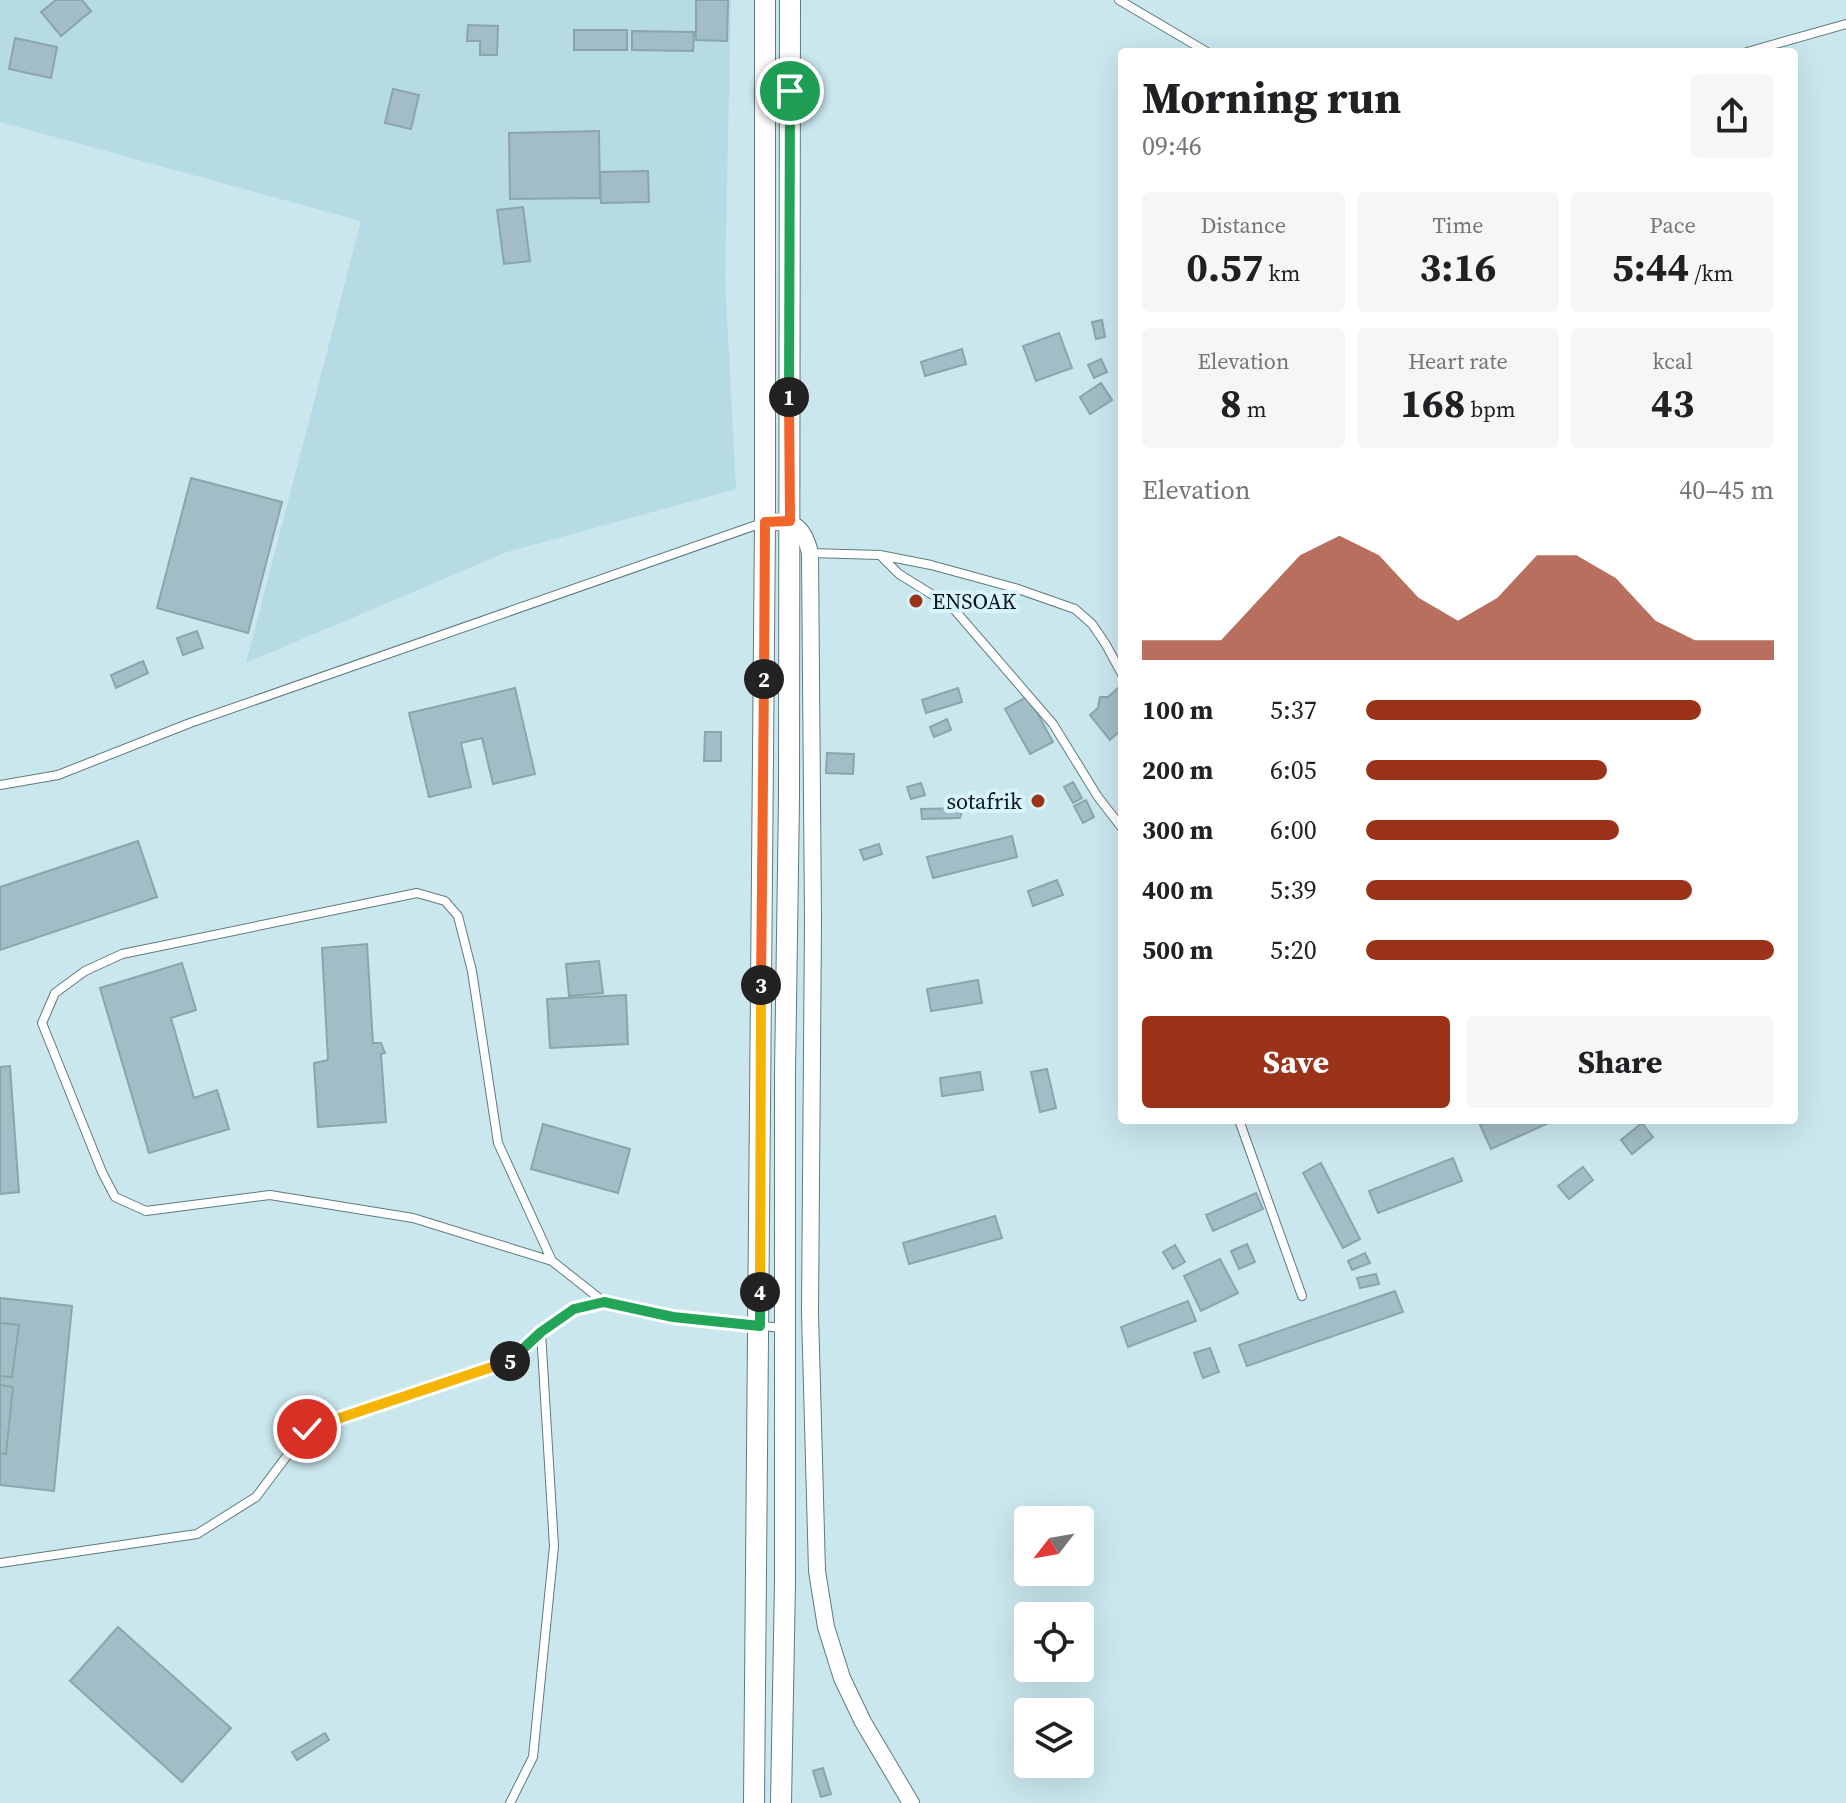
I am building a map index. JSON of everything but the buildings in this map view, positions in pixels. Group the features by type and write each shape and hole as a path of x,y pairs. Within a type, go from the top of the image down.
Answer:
{"street":[{"path":"754,1803 765,522 765,0"},
{"path":"781,1803 785,1582 790,0"},
{"path":"765,522 790,521"},
{"path":"790,521 807,540 810,553 813,906 810,1313 817,1571 826,1627 842,1678 863,1722 911,1803"}],"lane":[{"path":"1119,0 1200,48"},
{"path":"1761,48 1846,24"},
{"path":"0,785 58,775 190,723 765,522"},
{"path":"810,553 880,555 931,565 1015,588 1075,609 1092,624 1118,667"},
{"path":"880,555 899,574 952,607 1053,724 1098,797 1118,823"},
{"path":"552,1261 498,1143 472,971 458,916 445,901 417,893 122,954 85,971 55,993 42,1023 115,1197 146,1211 270,1195 413,1218 552,1261 604,1302"},
{"path":"1240,1124 1302,1296"},
{"path":"0,1563 197,1534 256,1497 307,1429 511,1361 541,1332 574,1309 604,1302 673,1317 784,1329"},
{"path":"510,1803 533,1757 554,1546 541,1332"}],"shaded area":[{"path":"0,0 731,0 725,279 736,489 507,552 246,663 361,221 0,122"}],"place":[{"name":"ENSOAK","path":"916,601"},
{"name":"sotafrik","path":"1038,801"}],"route":[{"path":"307,1429 511,1361 541,1332 574,1309 604,1302 673,1317 760,1326 765,522 790,521 790,91"}]}
